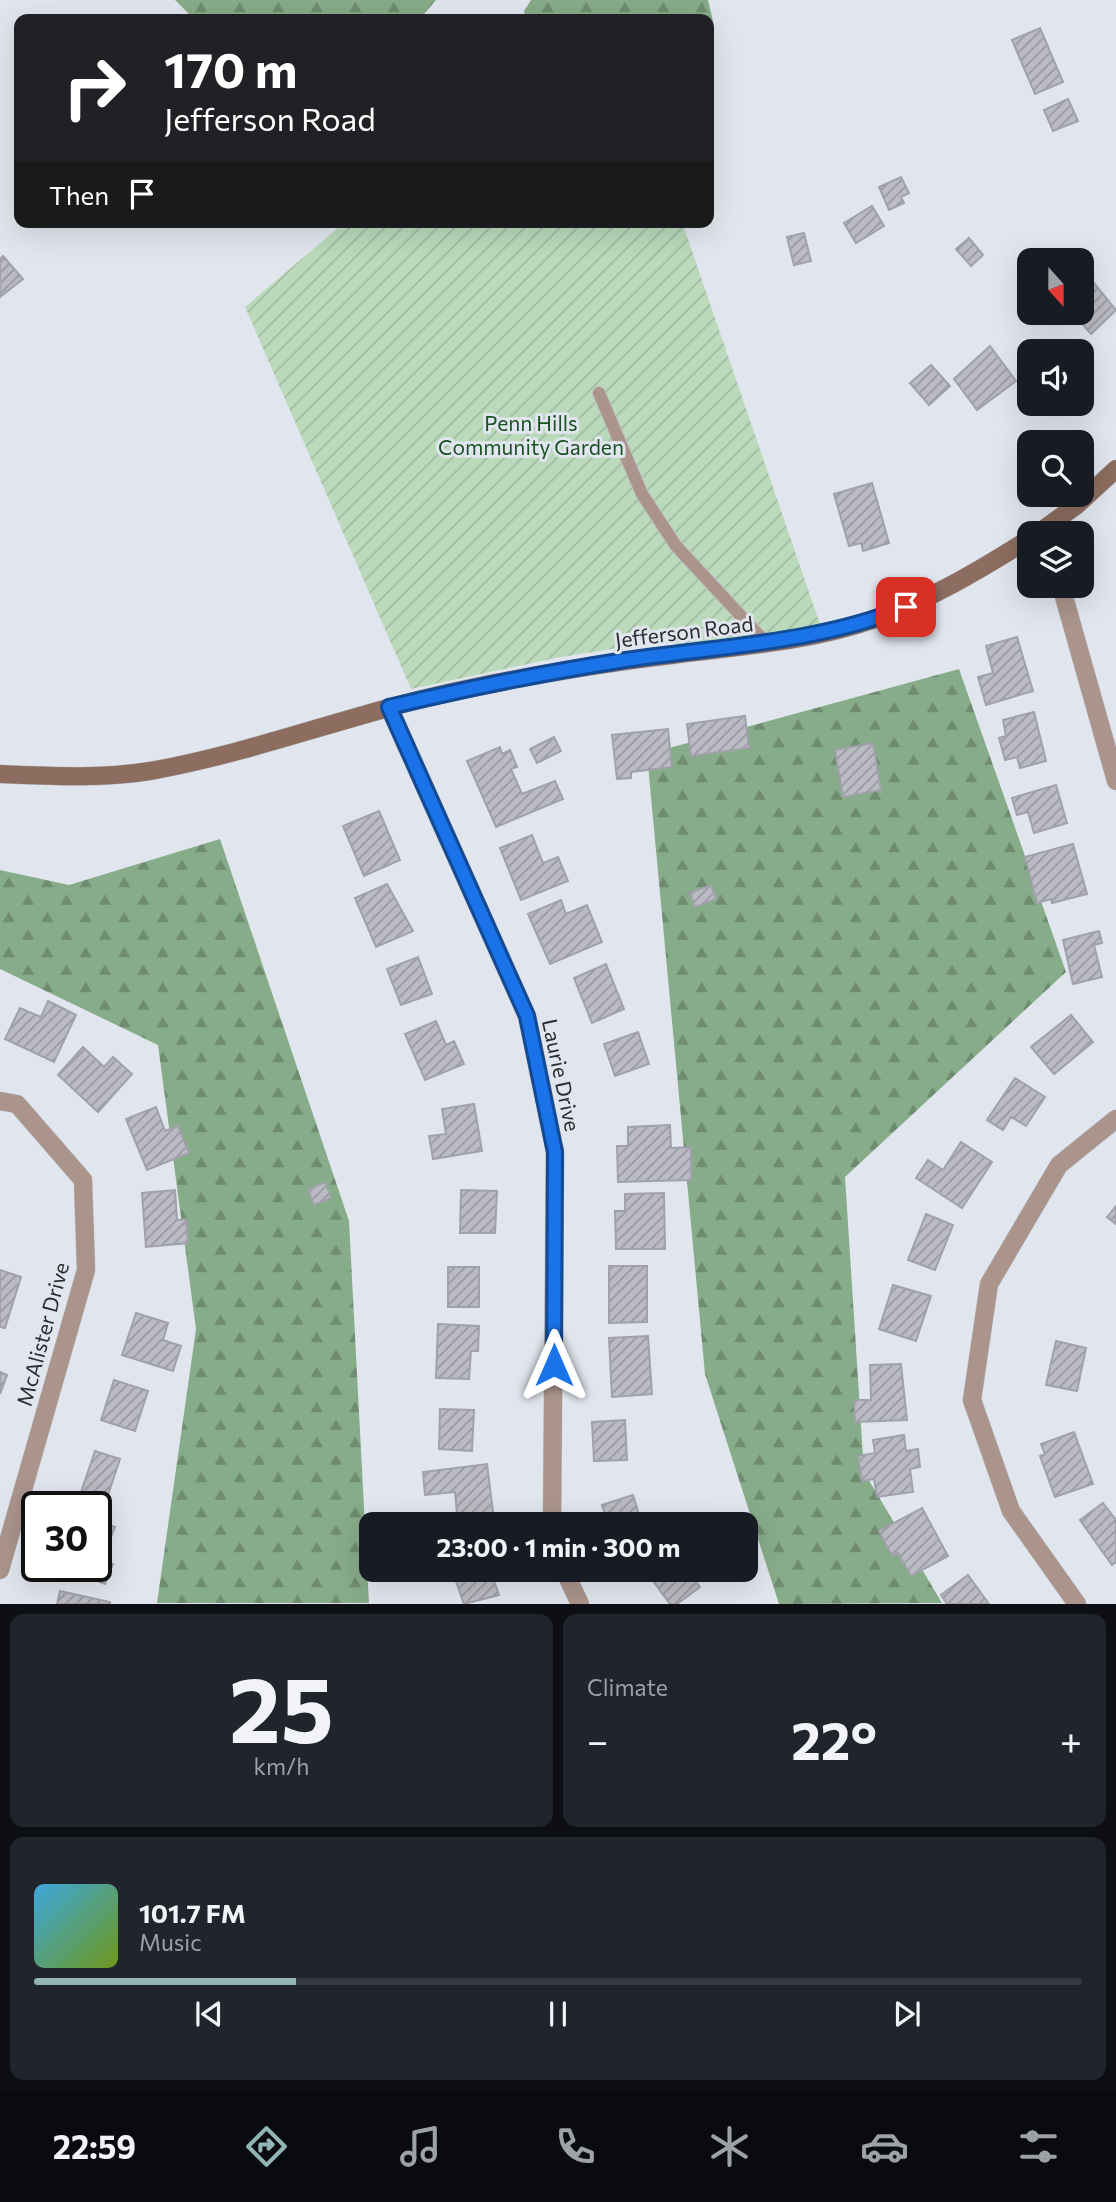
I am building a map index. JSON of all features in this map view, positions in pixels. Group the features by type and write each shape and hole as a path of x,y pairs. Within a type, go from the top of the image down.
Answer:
{"street":[{"path":"1057,521 1116,469"},
{"name":"Jefferson Road","path":"0,774 91,777 154,770 258,746 389,707 594,665 766,643 872,621 942,589 1017,546"},
{"path":"1064,598 1116,781"},
{"name":"Laurie Drive","path":"389,707 527,1016 555,1152 552,1512"},
{"name":"McAlister Drive","path":"0,1101 17,1104 83,1180 86,1270 0,1570"},
{"path":"1077,1604 1011,1511 972,1400 989,1284 1059,1165 1116,1119"},
{"path":"570,1582 580,1604"}],"lane":[{"path":"599,393 642,494 676,546 766,643"}],"green space":[{"path":"175,0 436,0 424,14 189,14"},
{"path":"531,0 708,0 711,14 525,14"},
{"name":"Penn Hills Community Garden","path":"338,228 684,228 823,633 724,648 655,642 556,658 411,689 245,307"},
{"path":"959,669 1066,972 845,1177 864,1472 942,1603 779,1604 758,1539 758,1512 749,1512 705,1374 647,754"},
{"path":"220,839 349,1221 364,1512 359,1512 359,1582 368,1582 369,1603 157,1603 196,1329 158,1045 0,969 0,870 69,885"}],"building":[{"path":"1040,28 1063,82 1035,94 1012,40"},
{"path":"1068,99 1078,121 1053,131 1044,110"},
{"path":"901,177 909,193 901,197 904,203 889,210 879,187"},
{"path":"872,206 884,226 856,243 844,223"},
{"path":"804,233 811,261 794,265 787,237"},
{"path":"969,238 983,255 971,266 956,249"},
{"path":"3,256 23,279 0,297 0,259"},
{"path":"1094,283 1116,310 1091,334 1084,326 1094,326"},
{"path":"990,346 1016,381 977,410 954,379"},
{"path":"931,365 950,386 929,405 910,383"},
{"path":"872,483 889,543 863,551 861,543 849,546 834,494"},
{"path":"1017,637 1033,691 986,705 978,677 993,673 986,646"},
{"path":"1034,712 1046,761 1020,768 1017,757 1005,760 999,738 1006,736 1003,720"},
{"path":"745,716 749,748 691,756 687,724"},
{"path":"668,729 672,767 631,772 631,778 617,779 612,735"},
{"path":"554,737 561,751 537,763 530,749"},
{"path":"873,743 881,790 843,797 835,750"},
{"path":"500,747 502,754 510,750 517,767 511,769 522,794 555,781 563,799 496,827 467,761"},
{"path":"1056,785 1067,823 1034,833 1028,812 1017,815 1012,798"},
{"path":"379,811 400,860 364,876 343,826"},
{"path":"532,835 543,863 558,857 568,881 521,900 500,848"},
{"path":"1073,844 1087,894 1052,903 1051,899 1037,903 1025,857"},
{"path":"387,884 413,931 376,947 355,898"},
{"path":"711,885 716,899 695,907 690,893"},
{"path":"561,900 566,914 587,905 602,942 550,964 528,914"},
{"path":"1099,931 1102,943 1094,945 1102,977 1073,984 1063,940"},
{"path":"418,957 432,994 401,1005 387,969"},
{"path":"606,964 624,1009 592,1023 574,978"},
{"path":"48,1001 76,1015 54,1062 5,1039 20,1008 41,1017"},
{"path":"1071,1015 1093,1042 1054,1074 1031,1047"},
{"path":"436,1021 446,1045 454,1041 464,1064 425,1080 405,1034"},
{"path":"638,1032 649,1064 615,1076 604,1044"},
{"path":"83,1047 104,1067 113,1057 132,1074 98,1112 58,1075"},
{"path":"1015,1078 1045,1097 1026,1126 1011,1117 1003,1130 987,1120"},
{"path":"474,1104 482,1151 433,1159 429,1136 446,1134 442,1109"},
{"path":"156,1107 165,1131 178,1126 189,1153 147,1170 126,1119"},
{"path":"670,1125 671,1148 691,1147 691,1180 618,1182 617,1146 628,1146 628,1127"},
{"path":"961,1142 992,1162 962,1208 916,1178 928,1160 943,1170"},
{"path":"325,1182 331,1198 314,1205 308,1189"},
{"path":"175,1190 177,1220 186,1219 188,1243 146,1247 142,1193"},
{"path":"461,1190 497,1191 495,1233 460,1233"},
{"path":"664,1193 665,1249 616,1249 615,1211 625,1211 625,1194"},
{"path":"1116,1206 1116,1224 1107,1217"},
{"path":"926,1214 953,1225 935,1270 908,1260"},
{"path":"609,1266 647,1266 647,1322 609,1323"},
{"path":"448,1267 479,1267 479,1307 448,1307"},
{"path":"0,1270 21,1277 5,1328 0,1327"},
{"path":"893,1285 931,1296 916,1341 879,1329"},
{"path":"136,1313 168,1323 163,1340 181,1346 173,1371 122,1355"},
{"path":"438,1324 479,1326 478,1351 471,1351 469,1379 436,1378"},
{"path":"648,1336 652,1394 612,1397 609,1338"},
{"path":"1056,1341 1086,1348 1077,1391 1046,1385"},
{"path":"901,1364 907,1420 855,1422 854,1400 871,1400 870,1365"},
{"path":"0,1372 7,1375 0,1394"},
{"path":"114,1380 148,1391 135,1431 101,1420"},
{"path":"440,1409 474,1410 472,1451 439,1449"},
{"path":"625,1420 627,1460 594,1461 592,1422"},
{"path":"1074,1432 1093,1484 1055,1497 1040,1456 1045,1454 1041,1444"},
{"path":"904,1435 906,1451 918,1449 920,1467 910,1469 913,1492 877,1497 874,1479 862,1481 858,1456 875,1453 873,1440"},
{"path":"95,1451 120,1459 109,1491 81,1491"},
{"path":"487,1464 493,1512 457,1512 455,1492 425,1495 423,1472"},
{"path":"633,1495 638,1512 604,1512 602,1505"},
{"path":"1103,1503 1116,1520 1116,1562 1112,1565 1080,1520"},
{"path":"922,1508 948,1556 911,1576 898,1553 892,1556 879,1531"},
{"path":"968,1575 989,1604 947,1604 941,1595"},
{"path":"456,1582 494,1582 499,1595 464,1604"},
{"path":"654,1582 696,1582 700,1587 677,1604 670,1604"},
{"path":"60,1591 110,1602 110,1604 57,1604"}],"route":[{"path":"554,1365 555,1152 527,1016 389,707 541,674 621,661 794,640 872,621 906,607"}]}
